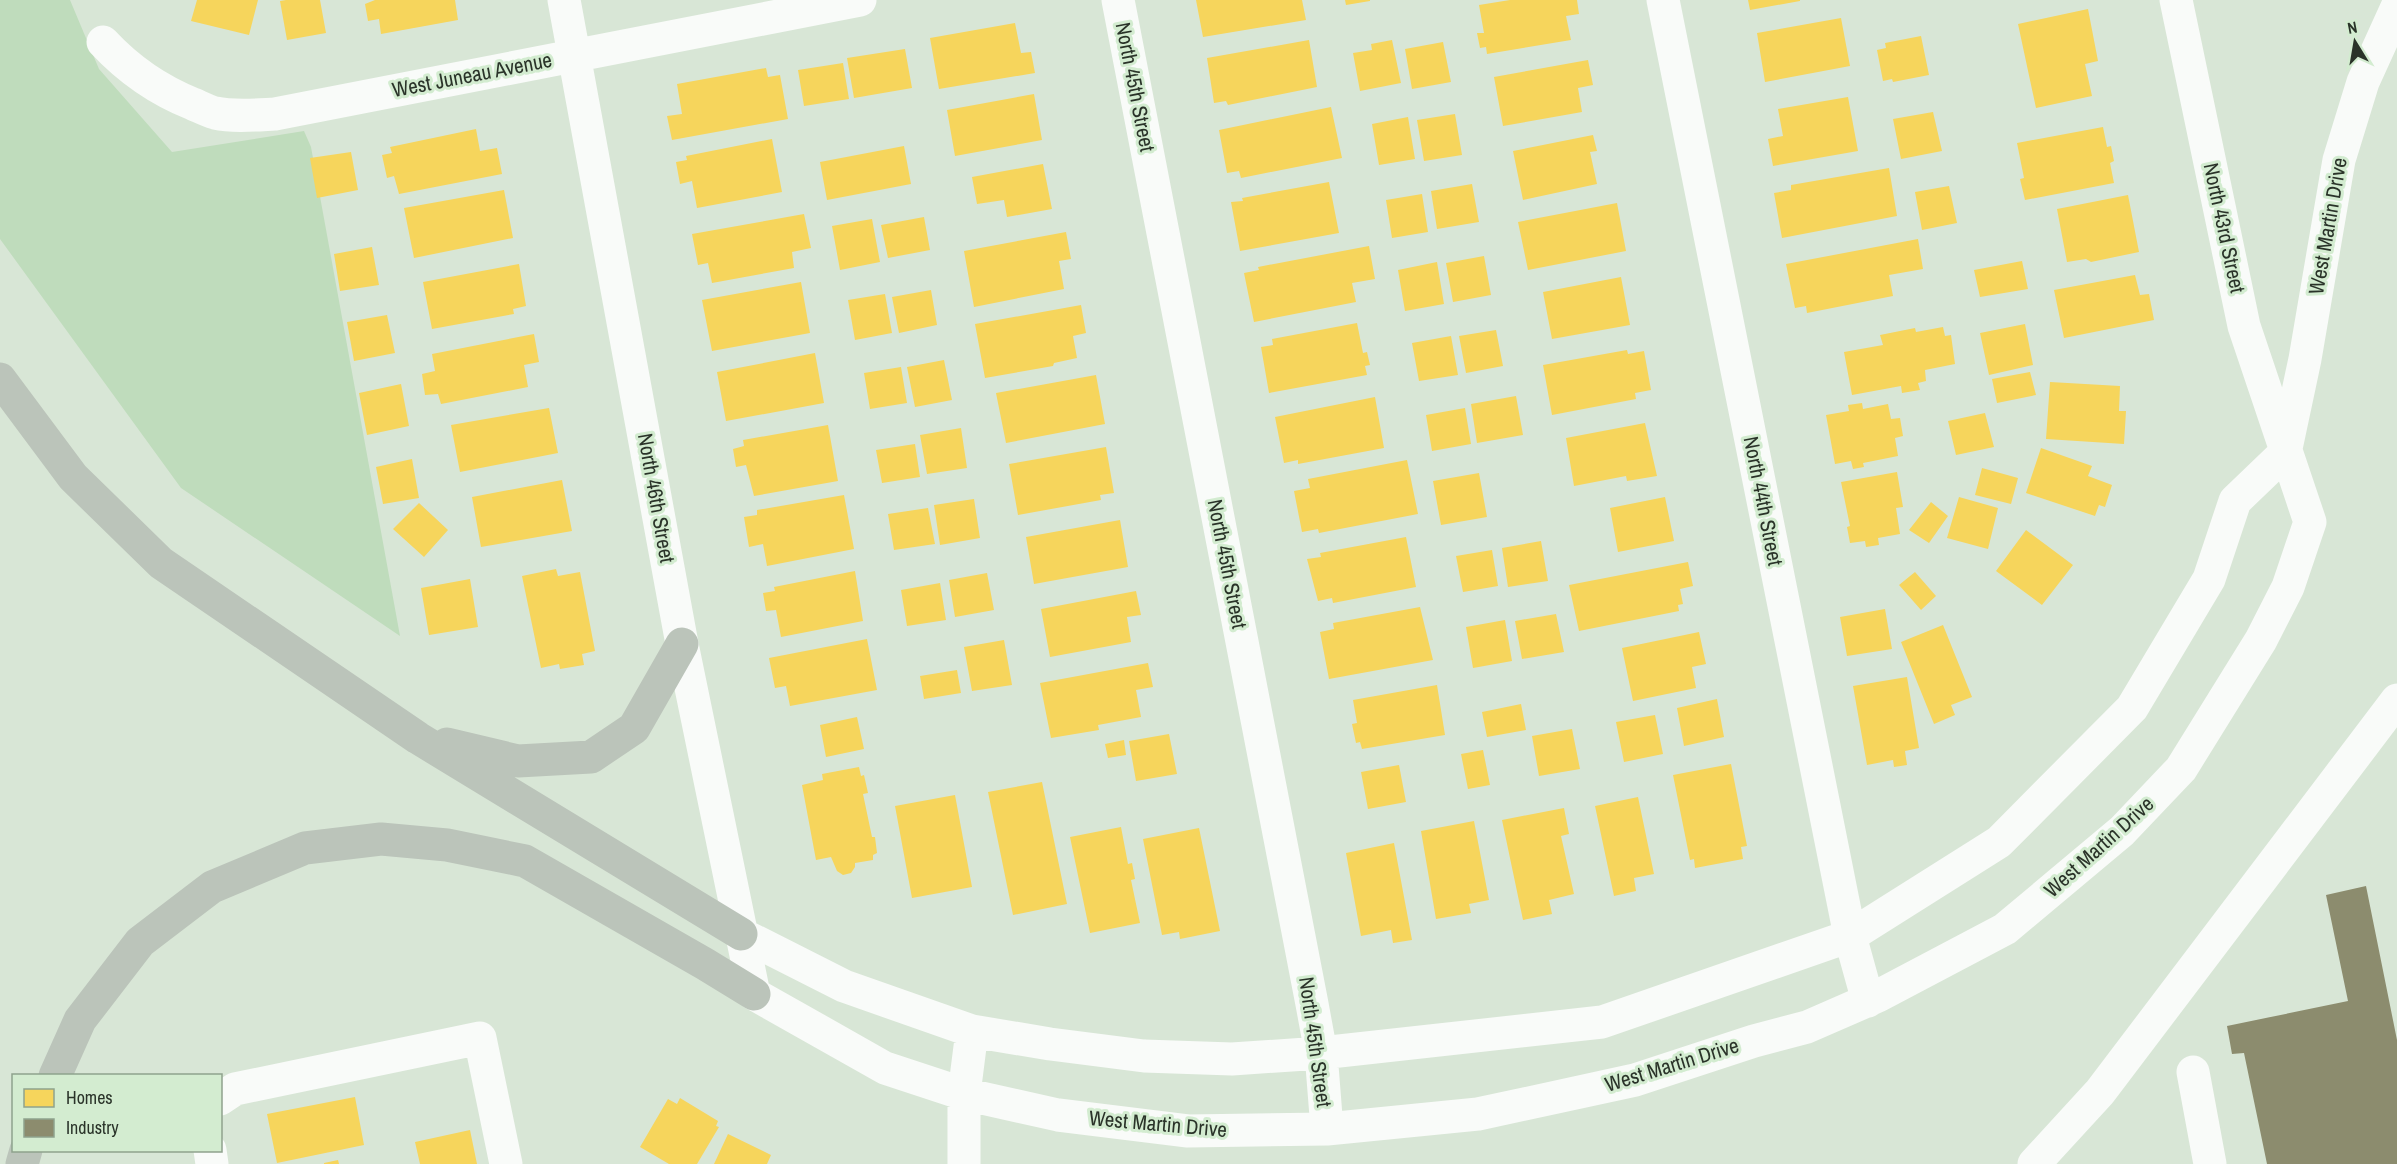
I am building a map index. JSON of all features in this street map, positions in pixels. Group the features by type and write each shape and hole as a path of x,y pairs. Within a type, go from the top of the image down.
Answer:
{"highway":[{"path":"0,379 73,477 161,563 418,738 741,934"},
{"path":"418,738 518,761 591,757 634,728 682,644"},
{"path":"56,1074 80,1020 140,942 212,887 305,848 381,839 447,845 525,861 754,994"}],"street":[{"name":"North 46th Street","path":"564,0 682,644 754,994"},
{"name":"West Juneau Avenue","path":"103,42 120,61 153,85 213,113 275,114 860,0"},
{"name":"North 45th Street","path":"1118,0 1321,1053 1327,1129"},
{"name":"North 44th Street","path":"1663,0 1850,936 1868,1001"},
{"name":"North 43rd Street","path":"2176,0 2244,326 2285,453"},
{"name":"West Martin Drive","path":"754,994 885,1068 964,1094 1058,1115 1188,1131 1327,1129 1478,1114 1635,1080 1754,1041 1807,1027 1868,1001 2005,929 2122,831 2181,769 2261,640 2288,587 2310,522 2285,453 2305,359 2338,160 2363,82 2397,7"},
{"path":"741,934 844,986 972,1031 1144,1056 1232,1059 1321,1053 1602,1023 1850,936 1999,842 2132,708 2209,579 2235,501 2285,453"},
{"path":"2034,1164 2100,1092 2397,700"},
{"path":"964,1164 964,1094 972,1031"},
{"path":"222,1098 235,1089 480,1038 506,1164"},
{"path":"2193,1072 2210,1164"}],"green space":[{"path":"0,0 70,0 99,69 172,152 304,131 311,147 400,636 181,488 0,239"}],"building: Homes":[{"path":"197,0 258,0 249,35 191,21"},
{"path":"320,0 326,33 287,40 280,1"},
{"path":"375,0 455,0 458,20 381,34 379,19 368,21 365,4"},
{"path":"1196,0 1302,0 1306,20 1203,37"},
{"path":"1345,0 1370,0 1370,1 1346,5"},
{"path":"1510,0 1577,0 1579,14 1566,16 1571,40 1487,54 1486,47 1480,48 1477,33 1484,33 1479,5"},
{"path":"1748,0 1800,0 1800,1 1750,10"},
{"path":"2088,9 2098,61 2085,64 2092,96 2036,108 2018,24"},
{"path":"1841,18 1850,66 1765,82 1757,33"},
{"path":"1015,23 1021,53 1031,52 1035,73 939,89 930,38"},
{"path":"1921,36 1929,75 1893,82 1892,79 1883,81 1877,50 1886,48 1885,43"},
{"path":"1309,40 1317,87 1228,105 1226,101 1214,103 1207,58"},
{"path":"1392,40 1401,83 1360,91 1353,53 1372,50 1371,44"},
{"path":"1443,42 1451,82 1412,89 1405,49"},
{"path":"905,49 912,88 854,98 847,58"},
{"path":"1588,60 1593,85 1578,88 1582,112 1503,126 1494,77"},
{"path":"843,63 849,99 804,106 798,70"},
{"path":"766,68 768,77 780,75 788,119 672,140 667,116 682,114 677,84"},
{"path":"1034,94 1042,140 955,156 947,110"},
{"path":"1848,97 1858,151 1773,166 1768,139 1783,136 1778,109"},
{"path":"1331,107 1342,158 1241,178 1239,171 1227,173 1219,130"},
{"path":"1933,112 1942,151 1901,159 1893,119"},
{"path":"1455,114 1462,155 1424,161 1417,120"},
{"path":"1408,117 1415,159 1379,165 1372,124"},
{"path":"2103,127 2107,147 2111,146 2114,161 2110,163 2114,183 2025,200 2020,179 2024,178 2017,143"},
{"path":"476,129 480,151 497,148 502,174 399,194 394,176 387,178 382,155 392,153 390,147"},
{"path":"1593,135 1597,151 1590,152 1597,184 1523,200 1513,151"},
{"path":"772,139 782,192 697,208 692,181 680,184 676,162 687,160 686,156"},
{"path":"904,146 911,184 827,200 820,162"},
{"path":"351,152 358,190 317,198 310,158"},
{"path":"1043,164 1052,209 1007,217 1004,200 977,204 972,177"},
{"path":"1889,168 1897,216 1782,238 1774,193 1791,190 1791,185"},
{"path":"1329,182 1339,233 1240,251 1231,202"},
{"path":"1472,184 1479,222 1437,229 1431,191"},
{"path":"1949,186 1957,223 1922,230 1915,192"},
{"path":"504,190 513,238 414,258 404,208"},
{"path":"1422,194 1428,232 1392,238 1386,200"},
{"path":"2128,195 2139,252 2091,262 2086,259 2067,262 2057,209"},
{"path":"1617,203 1626,251 1528,270 1518,222"},
{"path":"804,214 811,248 792,252 794,268 712,283 708,263 698,265 692,234"},
{"path":"924,217 930,250 888,258 881,225"},
{"path":"872,219 880,262 840,270 832,226"},
{"path":"1066,232 1071,259 1059,261 1064,289 974,307 964,251"},
{"path":"1918,239 1923,269 1889,275 1893,296 1807,313 1806,306 1795,308 1786,264"},
{"path":"1369,246 1375,279 1352,283 1356,302 1254,322 1244,273 1259,270 1258,267"},
{"path":"372,247 379,285 340,291 334,254"},
{"path":"1484,256 1491,295 1453,302 1446,263"},
{"path":"2022,261 2028,289 1980,297 1974,270"},
{"path":"1437,262 1444,304 1405,311 1398,270"},
{"path":"519,264 526,306 513,309 514,314 432,329 423,282"},
{"path":"2135,275 2140,295 2149,294 2154,320 2064,338 2054,290"},
{"path":"1621,277 1630,325 1552,339 1543,292"},
{"path":"801,282 810,333 712,351 702,300"},
{"path":"931,290 937,325 899,333 892,297"},
{"path":"885,294 892,333 855,340 848,300"},
{"path":"1081,305 1086,333 1073,336 1077,358 1054,363 1053,366 985,378 975,324"},
{"path":"387,315 395,353 354,361 347,322"},
{"path":"1357,323 1363,353 1367,352 1370,365 1365,366 1367,375 1269,393 1261,347 1273,345 1272,339"},
{"path":"2025,324 2033,365 1989,375 1980,333"},
{"path":"1943,327 1945,336 1951,335 1955,364 1925,370 1926,381 1918,383 1920,390 1902,393 1901,386 1852,395 1844,352 1883,345 1880,335 1915,328 1916,332"},
{"path":"1496,330 1503,366 1466,373 1459,336"},
{"path":"534,334 539,362 524,365 528,387 441,404 438,394 425,395 422,374 435,371 432,354"},
{"path":"1451,336 1458,375 1419,381 1412,343"},
{"path":"1627,350 1628,354 1644,351 1651,390 1635,393 1636,399 1552,415 1543,365"},
{"path":"815,353 824,403 726,421 717,372"},
{"path":"944,360 952,400 915,407 907,367"},
{"path":"901,367 907,403 870,409 864,373"},
{"path":"2030,372 2036,395 1997,403 1992,379"},
{"path":"1096,375 1105,424 1006,443 996,393"},
{"path":"2050,382 2120,386 2119,411 2126,411 2124,444 2046,439"},
{"path":"401,384 409,426 367,435 359,393"},
{"path":"1516,396 1523,435 1477,443 1471,404"},
{"path":"1375,397 1384,448 1298,464 1298,460 1284,463 1275,417"},
{"path":"1862,403 1863,409 1888,404 1891,419 1900,418 1903,436 1895,438 1898,456 1863,463 1864,467 1853,469 1851,461 1835,464 1826,415 1849,411 1848,405"},
{"path":"549,408 558,453 460,472 451,425"},
{"path":"1465,408 1471,444 1432,451 1426,415"},
{"path":"1985,413 1994,447 1956,455 1948,421"},
{"path":"1645,423 1657,476 1627,481 1626,476 1574,486 1566,438"},
{"path":"828,425 838,481 754,496 746,465 736,467 733,449 744,446 743,440"},
{"path":"961,428 967,468 927,474 920,435"},
{"path":"915,444 920,477 882,483 876,450"},
{"path":"1106,447 1114,493 1100,495 1101,500 1018,515 1009,464"},
{"path":"2041,448 2092,466 2088,476 2112,485 2105,507 2099,505 2095,516 2026,493"},
{"path":"412,459 419,498 383,504 376,467"},
{"path":"1407,460 1418,514 1319,533 1318,529 1302,532 1294,491 1310,488 1308,479"},
{"path":"1982,468 2018,478 2011,504 1975,495"},
{"path":"1897,472 1903,507 1896,508 1900,534 1878,538 1879,545 1866,547 1865,541 1850,543 1847,527 1850,526 1841,482"},
{"path":"1479,473 1487,517 1441,525 1433,481"},
{"path":"562,480 572,531 481,547 472,497"},
{"path":"844,495 854,549 767,566 763,544 749,547 744,517 757,515 757,510"},
{"path":"1665,497 1674,541 1618,552 1610,508"},
{"path":"1959,497 1998,508 1988,549 1947,538"},
{"path":"974,499 980,538 940,545 934,505"},
{"path":"1931,502 1948,516 1929,543 1909,530"},
{"path":"419,503 448,530 424,557 393,529"},
{"path":"928,508 935,544 894,550 888,514"},
{"path":"1120,520 1128,567 1034,584 1026,537"},
{"path":"2026,530 2073,565 2042,605 1996,571"},
{"path":"1406,537 1416,587 1333,603 1332,598 1318,601 1307,559 1321,557 1320,553"},
{"path":"1541,541 1548,581 1508,587 1502,548"},
{"path":"1492,550 1498,586 1463,592 1456,556"},
{"path":"1688,562 1693,586 1680,589 1683,604 1678,605 1679,611 1579,631 1569,585"},
{"path":"556,569 558,576 580,572 595,651 582,654 584,665 560,669 559,664 541,668 522,576"},
{"path":"855,571 863,621 781,637 776,610 766,611 763,593 775,591 774,587"},
{"path":"1915,572 1936,596 1921,610 1899,585"},
{"path":"987,573 994,610 955,617 949,580"},
{"path":"470,579 478,627 429,635 421,588"},
{"path":"940,583 946,620 907,626 901,590"},
{"path":"1136,591 1141,615 1127,617 1131,642 1050,657 1041,609"},
{"path":"1420,607 1433,660 1329,679 1320,632 1334,629 1333,623"},
{"path":"1885,609 1892,649 1847,656 1840,617"},
{"path":"1556,614 1564,652 1522,659 1515,621"},
{"path":"1505,620 1512,661 1473,668 1466,627"},
{"path":"1943,625 1972,697 1951,705 1955,715 1934,724 1901,642"},
{"path":"1699,632 1706,664 1692,667 1696,688 1633,701 1622,648"},
{"path":"867,639 877,690 790,706 786,686 775,688 769,658"},
{"path":"1004,640 1012,685 972,691 964,647"},
{"path":"1148,663 1153,687 1136,690 1141,717 1098,725 1099,730 1051,738 1040,683"},
{"path":"957,670 961,693 924,699 920,676"},
{"path":"1907,677 1919,748 1905,751 1907,765 1894,767 1893,760 1867,765 1853,686"},
{"path":"1437,685 1445,735 1362,749 1360,742 1356,743 1352,724 1357,723 1353,700"},
{"path":"1717,699 1724,737 1684,746 1677,708"},
{"path":"1521,704 1526,730 1487,737 1482,712"},
{"path":"1655,715 1663,754 1624,762 1616,722"},
{"path":"857,717 864,749 826,757 820,725"},
{"path":"1572,729 1580,769 1539,776 1532,736"},
{"path":"1169,734 1177,774 1136,781 1129,741"},
{"path":"1124,740 1126,755 1108,758 1105,744"},
{"path":"1483,750 1490,785 1468,789 1461,754"},
{"path":"1731,764 1747,846 1741,847 1743,859 1695,868 1694,859 1690,860 1673,775"},
{"path":"1399,765 1406,802 1368,809 1361,772"},
{"path":"859,767 861,776 864,775 868,793 863,794 877,853 873,855 873,860 855,863 851,873 843,875 837,871 831,857 816,860 802,785 823,780 822,774"},
{"path":"1042,782 1067,904 1013,915 988,792"},
{"path":"955,795 972,887 912,898 895,806"},
{"path":"1638,797 1654,874 1634,878 1636,891 1614,896 1595,806"},
{"path":"1564,808 1569,834 1561,836 1574,894 1549,900 1552,914 1523,920 1502,820"},
{"path":"1474,821 1489,900 1469,904 1471,913 1436,919 1421,831"},
{"path":"1121,827 1128,864 1132,863 1135,879 1131,880 1140,923 1090,933 1070,837"},
{"path":"1199,828 1220,931 1180,939 1179,932 1162,935 1143,839"},
{"path":"1394,843 1412,940 1393,943 1391,930 1361,936 1346,853"},
{"path":"355,1097 364,1145 277,1163 267,1114"},
{"path":"680,1098 718,1121 716,1126 719,1127 697,1164 669,1164 640,1147 668,1099 677,1104"},
{"path":"470,1130 477,1164 420,1164 415,1142"},
{"path":"728,1134 771,1155 767,1164 714,1164"},
{"path":"338,1160 339,1164 324,1164 324,1163"}],"building: Industry":[{"path":"2366,886 2397,1040 2397,1164 2267,1164 2244,1053 2232,1054 2227,1026 2348,1001 2326,895"}]}
